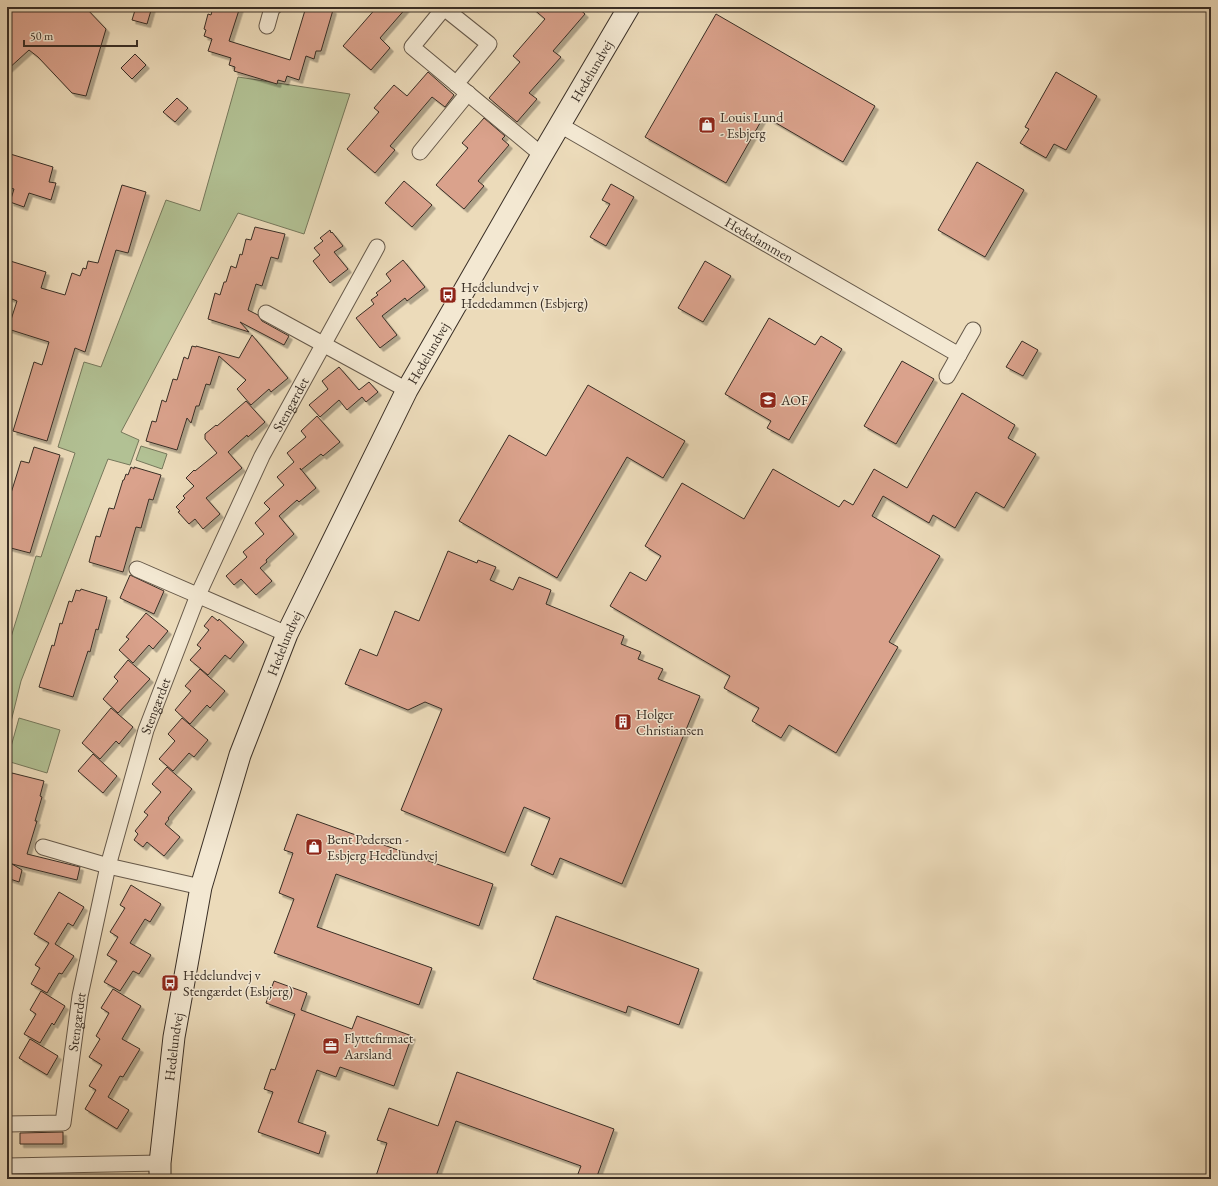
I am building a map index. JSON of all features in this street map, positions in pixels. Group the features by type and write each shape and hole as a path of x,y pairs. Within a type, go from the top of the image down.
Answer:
{"street":[{"path":"267,26 272,8 274,7"},
{"name":"Hedelundvej","path":"160,1171 174,1037 200,888 240,755 287,634 407,390 629,7"},
{"path":"456,84 488,44 444,8 412,47 456,84 468,94 542,155"},
{"path":"420,152 468,94"},
{"name":"Hededammen","path":"560,125 959,355"},
{"name":"Stengærdet","path":"7,1124 63,1123 80,996 108,866 146,730 198,595 262,456 377,247"},
{"path":"266,313 407,390"},
{"path":"947,376 973,330"},
{"path":"137,569 287,634"},
{"path":"43,847 108,866 200,888"},
{"path":"7,1166 160,1171"}],"green space":[{"path":"238,77 350,94 304,234 238,213 121,432 139,440 130,465 108,459 21,681 7,738 7,695 10,688 7,687 7,650 36,556 41,557 75,453 58,447 84,362 101,367 166,200 200,211"},
{"path":"141,446 167,454 162,469 136,460"},
{"path":"19,718 60,730 47,773 7,761"}],"building":[{"path":"7,7 85,7 106,29 86,96 72,93 38,57 29,50 7,70"},
{"path":"136,7 152,7 147,24 132,20"},
{"path":"213,7 240,7 229,41 290,60 306,7 329,7 328,9 333,10 321,51 316,51 314,59 306,56 299,80 287,76 285,82 278,80 277,84 234,71 235,67 229,65 231,58 208,51 212,39 204,36 206,30 204,29 208,14 211,15"},
{"path":"377,7 407,7 380,38 390,48 371,70 343,46"},
{"path":"531,7 577,7 585,14 553,51 561,57 529,93 537,99 517,122 489,98 520,62 513,56 545,19"},
{"path":"716,14 875,106 843,162 764,116 726,183 645,137"},
{"path":"135,54 146,65 132,79 121,68"},
{"path":"428,72 454,95 445,107 432,97 390,146 395,150 375,173 347,149 379,112 374,108 394,85 407,96"},
{"path":"1056,72 1097,96 1066,150 1054,144 1046,158 1020,143 1029,129 1025,127"},
{"path":"177,98 188,108 175,122 163,112"},
{"path":"484,118 505,136 502,139 509,145 478,181 484,186 464,209 436,185 468,148 462,143"},
{"path":"7,153 53,167 49,182 56,183 51,200 29,193 24,207 10,202 14,189 7,187"},
{"path":"977,162 1024,190 985,257 938,230"},
{"path":"404,181 432,205 412,227 385,203"},
{"path":"611,184 634,197 606,246 590,237 610,204 602,200"},
{"path":"122,185 146,192 128,253 116,250 85,352 75,348 47,441 13,431 34,362 42,365 49,342 8,329 17,301 7,297 7,260 46,272 41,288 65,295 72,273 80,276 83,268 86,269 88,261 98,263"},
{"path":"255,227 285,234 278,259 271,257 262,286 256,284 248,310 258,315 262,321 289,336 284,345 240,322 249,332 208,319 215,293 220,295 231,266 236,268 240,254 242,255 246,239 251,240"},
{"path":"330,230 343,246 334,252 348,269 330,283 313,261 320,255 314,248 323,241 320,238"},
{"path":"403,260 425,287 407,301 405,298 382,316 397,335 380,348 356,318 374,304 371,300 378,295 376,293 391,281 386,274"},
{"path":"705,261 731,276 703,322 678,308"},
{"path":"769,318 815,345 821,336 842,349 789,440 767,428 771,421 725,394"},
{"path":"252,335 288,378 271,392 269,389 251,405 237,389 246,380 219,356 210,385 206,384 199,406 196,406 191,423 187,418 177,450 146,441 152,421 156,422 162,400 166,402 173,379 177,380 184,357 188,359 192,346 239,358"},
{"path":"1022,341 1038,350 1023,376 1006,367"},
{"path":"902,361 934,379 896,444 864,426"},
{"path":"339,367 359,390 369,382 378,392 366,402 362,397 347,410 339,400 320,417 309,405 328,389 322,381"},
{"path":"588,385 685,441 663,478 627,457 557,578 459,521 509,435 546,456"},
{"path":"962,393 1015,425 1008,438 1036,454 1004,508 976,492 955,528 933,515 929,523 883,496 872,516 940,556 889,642 898,647 836,753 789,725 781,738 752,721 759,708 724,688 730,676 610,606 630,572 646,581 661,556 645,546 682,483 744,519 773,469 839,507 844,500 853,505 874,469 907,488"},
{"path":"246,401 265,422 248,437 247,435 228,452 242,468 206,498 220,514 203,529 195,519 189,524 178,512 180,511 176,507 185,498 183,496 194,486 186,478 194,470 195,471 217,453 205,439 205,434 216,425 217,426"},
{"path":"317,416 340,442 323,456 321,454 301,470 316,488 299,502 297,500 279,516 294,534 266,560 267,562 260,568 272,581 256,595 241,579 234,585 226,576 247,557 243,552 264,534 255,523 270,509 264,503 284,485 277,477 294,462 287,453 306,437 301,431"},
{"path":"34,447 60,455 30,553 7,547 7,506 21,461 29,463"},
{"path":"131,467 161,475 153,500 149,499 141,528 136,527 123,572 89,562 96,536 100,537 109,508 114,509 123,480 126,474 128,475"},
{"name":"Holger Christiansen","path":"448,551 477,563 478,560 496,567 490,580 513,590 519,577 551,590 546,604 624,636 621,644 641,652 638,659 663,669 658,679 700,696 622,884 560,858 553,875 531,865 550,818 524,807 505,853 401,810 442,709 425,702 408,710 345,684 360,649 377,656 395,611 419,621"},
{"path":"130,575 164,591 154,614 120,598"},
{"path":"81,589 107,597 98,630 96,629 90,652 88,651 73,697 39,687 52,645 54,646 60,623 62,624 69,601 72,602 76,590 80,591"},
{"path":"146,613 168,631 153,649 149,645 133,663 119,650 129,639 126,637"},
{"path":"212,616 218,621 219,619 244,642 230,659 225,655 208,675 190,660 201,648 197,645 209,630 204,626"},
{"path":"128,660 150,679 118,713 103,699 118,681 114,677"},
{"path":"200,669 225,691 210,708 207,705 190,724 175,710 191,691 185,686"},
{"path":"111,708 133,727 119,744 116,741 100,759 82,743"},
{"path":"182,718 208,740 194,757 189,753 173,771 159,759 175,741 168,734"},
{"path":"93,754 117,776 103,793 78,771"},
{"path":"167,767 192,789 168,818 169,819 165,824 180,837 164,856 147,842 143,847 134,840 138,834 135,831 148,815 144,812 161,792 152,784"},
{"path":"12,773 44,781 40,796 42,797 35,821 37,821 27,854 80,867 77,880 12,864 22,870 19,882 7,878 7,790"},
{"path":"297,814 493,884 479,926 336,874 317,927 432,968 419,1005 274,953 294,899 279,893 293,853 284,850"},
{"path":"131,885 161,904 150,922 145,919 130,943 151,955 139,974 133,971 120,991 104,982 117,961 107,955 118,937 110,932 125,908 120,905"},
{"path":"59,892 84,907 73,926 68,923 55,944 74,956 62,974 59,973 47,993 31,984 40,968 35,965 49,943 34,934"},
{"path":"556,916 699,969 679,1025 628,1006 626,1013 533,979"},
{"path":"274,981 307,993 301,1010 352,1029 357,1016 412,1036 394,1086 340,1067 336,1077 317,1070 298,1122 326,1132 319,1154 258,1132 273,1092 264,1089 271,1069 275,1070 295,1014 266,1003"},
{"path":"113,989 141,1006 122,1039 140,1049 123,1077 120,1076 108,1097 129,1110 117,1129 85,1109 96,1090 89,1086 102,1065 89,1057 100,1039 96,1036 109,1013 101,1008"},
{"path":"41,991 65,1006 54,1025 52,1023 40,1043 24,1034 36,1014 30,1010"},
{"path":"30,1039 58,1056 47,1075 19,1058"},
{"path":"457,1072 614,1129 596,1179 576,1179 581,1166 456,1121 435,1179 375,1179 387,1143 377,1140 389,1108 438,1126"},
{"path":"63,1132 63,1144 20,1144 20,1133"}],"place":[{"name":"Louis Lund - Esbjerg","path":"707,125"},
{"name":"Hedelundvej v Hededammen (Esbjerg)","path":"448,295"},
{"name":"AOF","path":"768,400"},
{"name":"Holger Christiansen","path":"623,722"},
{"name":"Bent Pedersen - Esbjerg Hedelundvej","path":"314,847"},
{"name":"Hedelundvej v Stengærdet (Esbjerg)","path":"170,983"},
{"name":"Flyttefirmaet Aarsland","path":"331,1046"}]}
